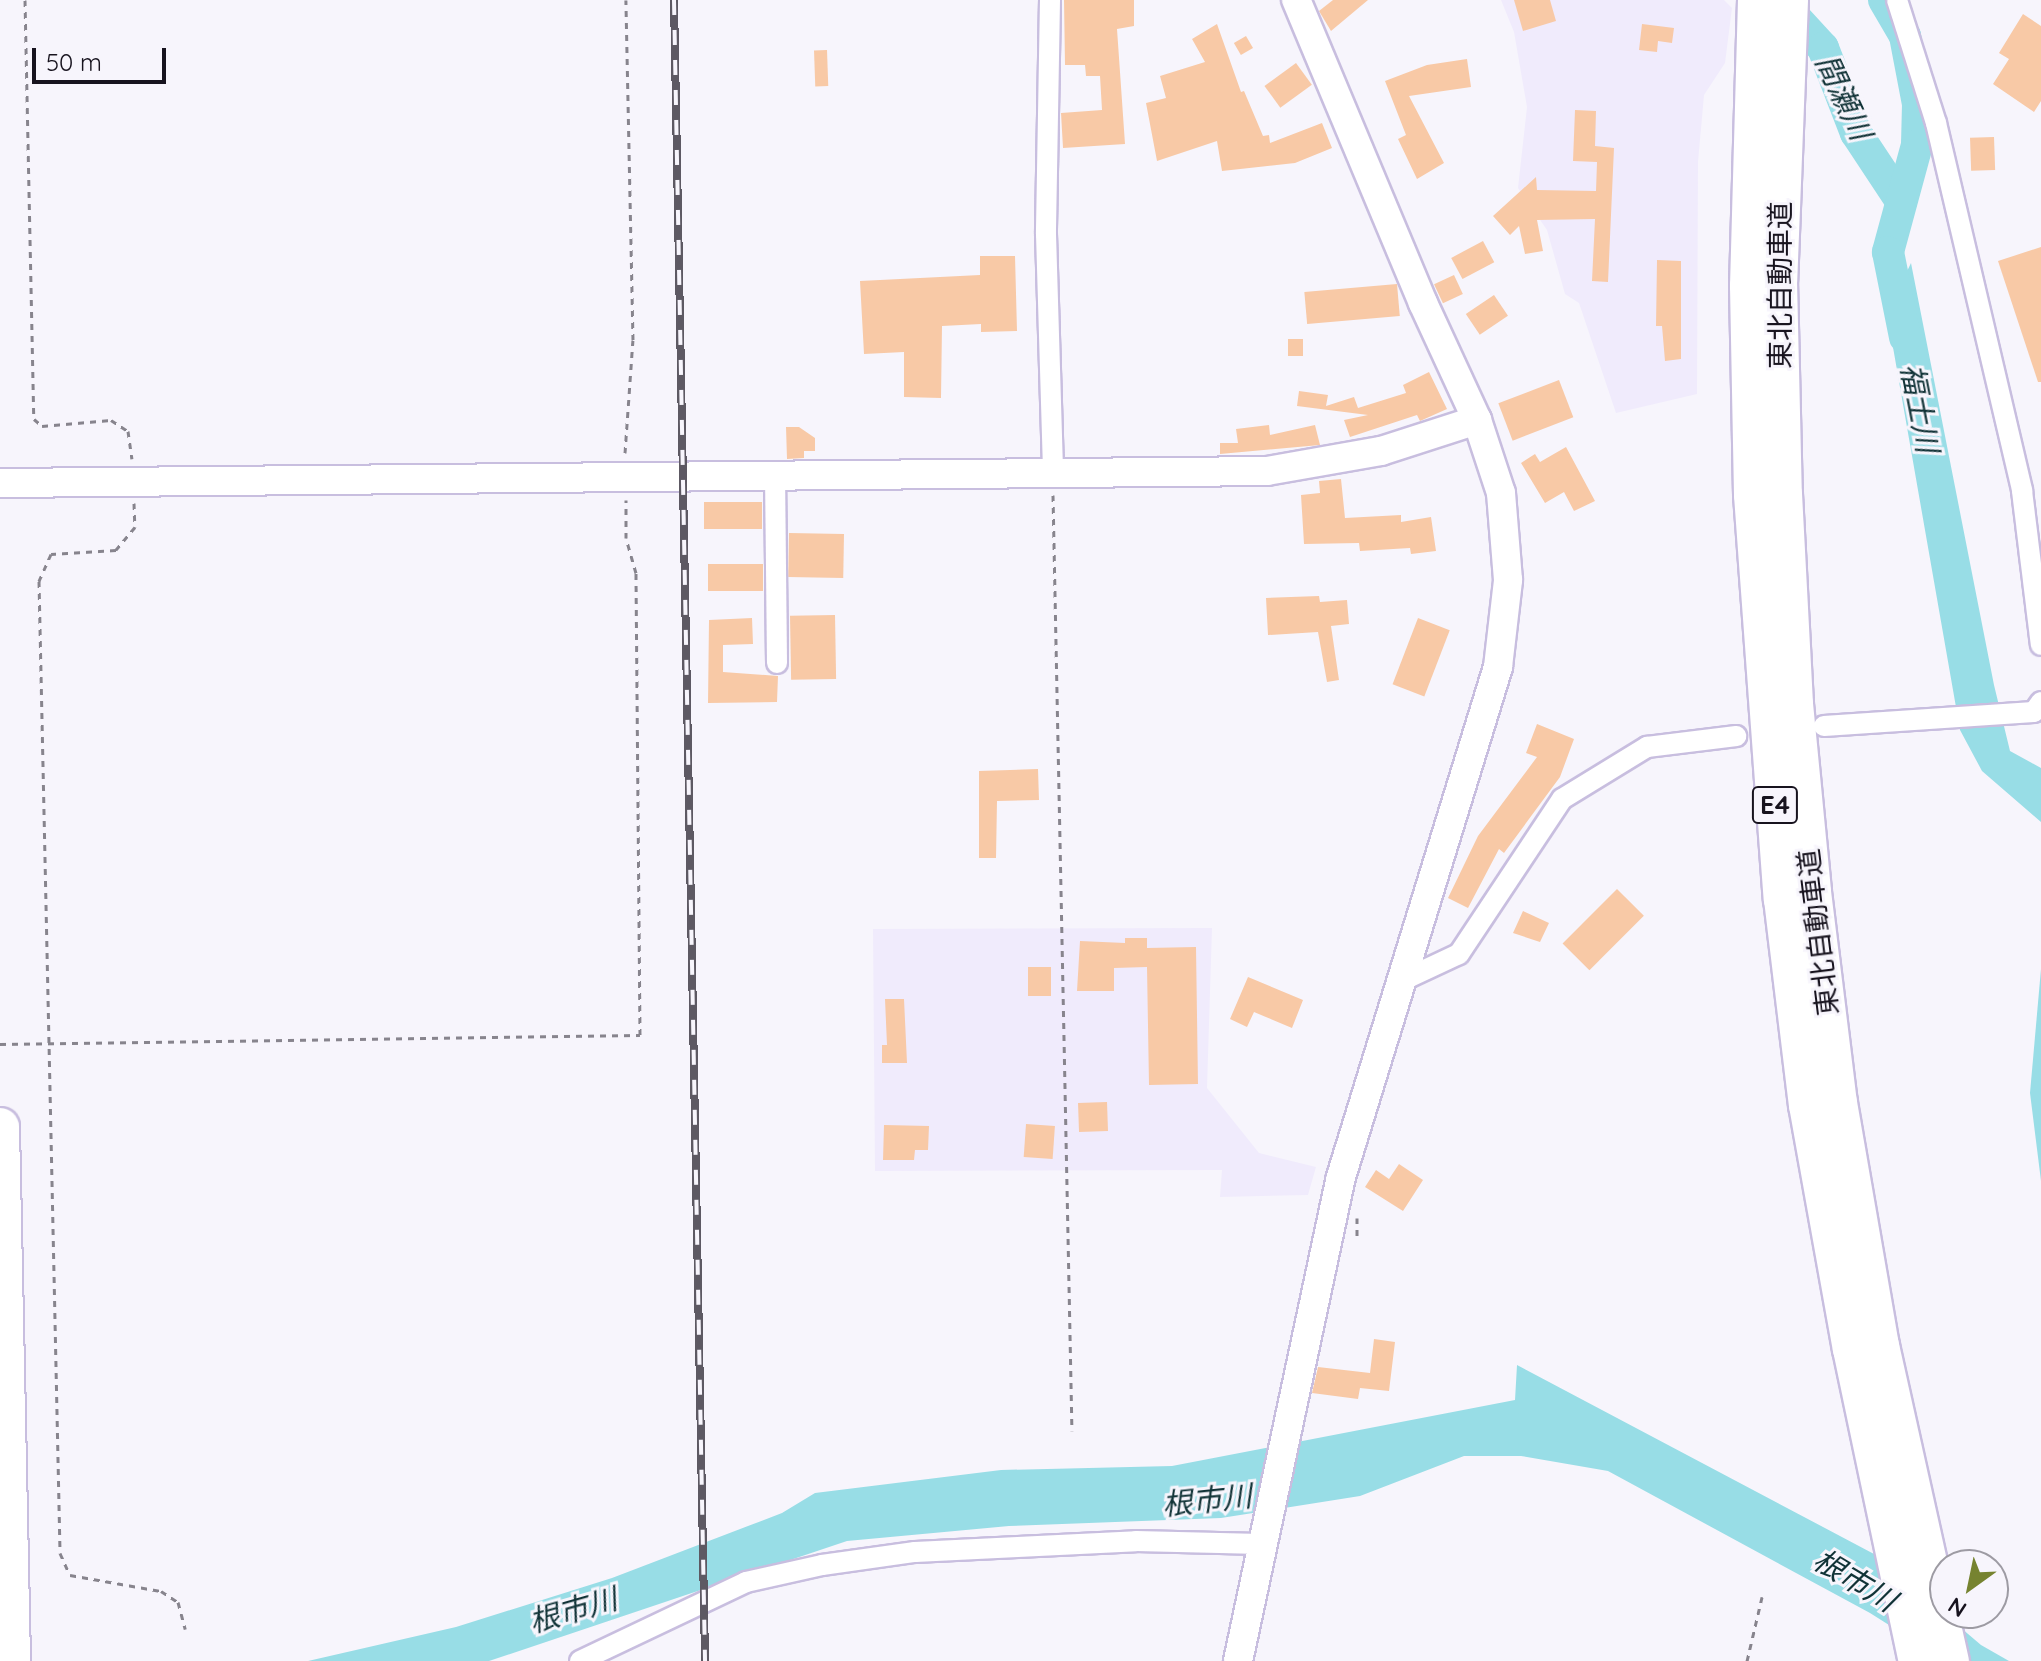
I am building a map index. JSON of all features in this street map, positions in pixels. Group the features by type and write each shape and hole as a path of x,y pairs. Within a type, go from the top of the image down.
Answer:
{"highway":[{"name":"東北自動車道","path":"1757,0 1753,69 1753,495 1783,899 1808,1105 1889,1533 1918,1661"},
{"name":"東北自動車道","path":"1789,0 1782,94 1778,281 1783,494 1810,876 1838,1103 1880,1346 1950,1661"},
{"path":"0,1127 11,1647"}],"street":[{"path":"1050,0 1046,234 1053,471"},
{"path":"1238,1661 1341,1177 1397,983 1498,667 1507,543 1501,493 1477,420 1296,0"},
{"path":"1897,0 1936,123 2022,491 2041,645"},
{"path":"0,483 775,472 1267,471 1381,451 1477,420"},
{"path":"775,472 777,663"},
{"path":"1824,726 1929,720 2038,707"},
{"path":"1397,983 1459,954 1562,799 1647,747 1736,736"},
{"path":"580,1661 746,1582 822,1565 915,1552 1263,1535"}],"path":[{"path":"25,0 34,419 42,426 111,420 128,431 135,527 116,550 51,554 39,579 62,1567 84,1579 161,1591 178,1602 185,1629"},
{"path":"0,1044 640,1035 636,573 626,538 625,474 633,340 626,0"},
{"path":"1053,471 1072,1431"},
{"path":"1747,1661 1762,1597"}],"shaded area":[{"path":"1501,0 1724,0 1732,8 1725,63 1704,95 1698,162 1697,394 1616,413 1579,303 1565,294 1547,230 1518,188 1527,107 1514,32"},
{"path":"1212,928 1207,1088 1259,1153 1316,1167 1308,1195 1220,1197 1222,1170 875,1171 873,929"}],"water":[{"path":"1911,263 1994,685 2010,751 2041,768 2041,822 1982,771 1960,730 1887,313"},
{"path":"2041,969 2041,1181 2030,1093"},
{"name":"根市川","path":"1517,1365 1874,1554 1929,1601 1929,1629 1962,1629 1981,1645 2009,1661 1946,1661 1870,1613 1608,1471 1521,1456 1464,1456 1360,1496 1221,1518 1009,1526 847,1541 489,1661 308,1661 456,1627 612,1578 782,1513 815,1493 1001,1470 1172,1466 1515,1400"}],"building":[{"path":"1064,0 1134,0 1134,26 1117,29 1125,144 1063,148 1061,113 1102,110 1100,76 1086,76 1085,65 1065,65"},
{"path":"1333,0 1368,0 1331,31 1319,11"},
{"path":"1514,0 1550,0 1556,21 1523,31"},
{"path":"2023,14 2041,26 2041,101 2034,112 1993,84 2009,59 1999,53"},
{"path":"1217,24 1241,92 1244,91 1263,136 1269,135 1270,143 1322,123 1332,148 1295,163 1222,171 1217,141 1157,161 1146,103 1166,98 1160,76 1205,62 1192,39"},
{"path":"1642,24 1674,28 1672,43 1658,41 1657,52 1639,50"},
{"path":"1246,36 1253,48 1241,55 1234,43"},
{"path":"814,50 827,50 828,86 815,86"},
{"path":"1467,59 1471,87 1409,96 1444,163 1417,179 1398,139 1406,135 1385,81 1427,65"},
{"path":"1296,63 1312,85 1280,108 1264,86"},
{"path":"1575,110 1596,111 1595,146 1614,148 1608,282 1592,281 1595,219 1537,220 1543,251 1525,254 1519,226 1510,235 1493,216 1536,177 1537,190 1596,191 1597,162 1573,161"},
{"path":"1994,137 1995,170 1971,171 1970,138"},
{"path":"1483,241 1494,262 1462,279 1451,258"},
{"path":"2041,247 2041,382 2038,382 1998,261"},
{"path":"980,256 1015,256 1017,331 981,332 981,324 942,326 941,398 904,397 904,352 864,354 860,281 980,275"},
{"path":"1657,260 1681,261 1681,359 1665,361 1662,326 1656,326"},
{"path":"1454,275 1463,294 1443,303 1434,284"},
{"path":"1397,284 1400,316 1307,324 1304,292"},
{"path":"1494,295 1508,316 1480,335 1466,314"},
{"path":"1288,339 1303,339 1303,356 1288,356"},
{"path":"1429,372 1447,409 1420,421 1417,415 1350,437 1344,420 1368,415 1297,406 1299,391 1328,395 1326,406 1354,397 1358,408 1406,393 1403,385"},
{"path":"1559,380 1573,417 1513,441 1498,403"},
{"path":"1269,425 1270,435 1315,425 1320,445 1220,454 1220,443 1238,443 1236,429"},
{"path":"786,427 799,427 815,438 815,451 804,451 804,458 787,459"},
{"path":"1566,447 1595,501 1574,511 1564,492 1545,503 1521,463 1535,454 1540,462"},
{"path":"1341,479 1345,518 1401,515 1401,522 1431,517 1436,551 1411,554 1410,548 1360,551 1359,543 1304,544 1301,495 1320,493 1319,481"},
{"path":"704,502 762,502 762,529 704,529"},
{"path":"789,533 844,534 843,578 788,577"},
{"path":"708,564 763,564 763,591 708,591"},
{"path":"1319,596 1320,602 1347,600 1349,624 1331,626 1339,680 1327,682 1318,632 1268,635 1266,598"},
{"path":"835,615 836,679 791,680 790,616"},
{"path":"752,618 753,644 723,645 723,672 778,676 777,702 708,703 709,620"},
{"path":"1418,618 1450,630 1424,696 1393,684"},
{"path":"1537,724 1574,739 1560,777 1504,853 1499,849 1468,908 1448,898 1478,836 1537,757 1526,753"},
{"path":"1038,769 1039,800 997,801 996,858 979,858 979,771"},
{"path":"1617,889 1644,916 1589,970 1563,943"},
{"path":"1523,911 1549,923 1540,942 1513,933"},
{"path":"1125,938 1147,938 1147,948 1196,947 1198,1084 1149,1085 1147,967 1114,968 1114,991 1077,991 1080,941 1125,943"},
{"path":"1028,967 1051,967 1051,996 1028,996"},
{"path":"1248,977 1303,1000 1292,1028 1254,1012 1247,1027 1230,1019"},
{"path":"885,999 904,999 907,1063 882,1063 882,1045 887,1045"},
{"path":"1107,1102 1108,1131 1079,1132 1078,1103"},
{"path":"1026,1124 1055,1126 1053,1159 1024,1157"},
{"path":"884,1125 929,1126 928,1150 915,1150 914,1160 883,1160"},
{"path":"1399,1164 1423,1180 1403,1211 1365,1187 1376,1170 1389,1179"},
{"path":"1374,1339 1395,1342 1389,1391 1360,1388 1358,1399 1312,1393 1318,1367 1370,1373"}],"waterway":[{"name":"間瀬川","path":"1779,0 1823,48 1856,133 1901,201"},
{"name":"福士川","path":"1884,0 1905,36 1918,104 1917,145 1888,252 1905,337"}],"railway":[{"path":"674,0 705,1661"}]}
